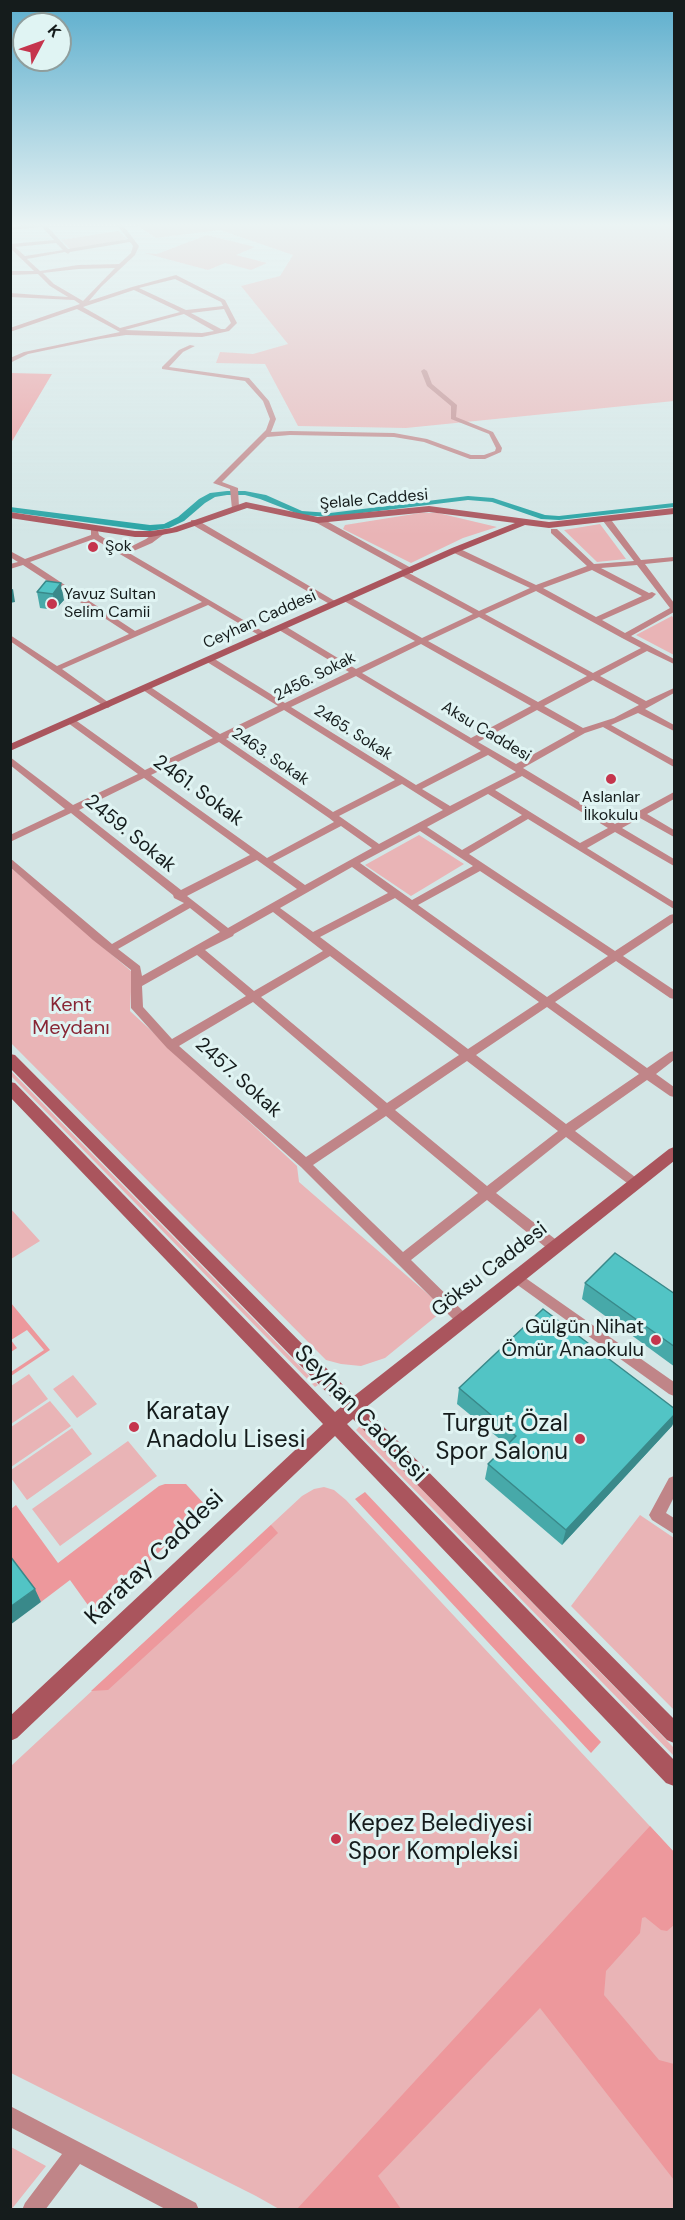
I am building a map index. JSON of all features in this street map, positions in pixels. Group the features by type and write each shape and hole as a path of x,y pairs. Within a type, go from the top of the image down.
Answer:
{"street":[{"path":"118,328 124,331 178,336 221,332 230,328"},
{"path":"10,361 14,356 135,328"},
{"path":"213,328 221,332"},
{"path":"192,346 181,351 164,368 198,371 251,382 266,401 273,419 265,435 217,483 234,488 235,503"},
{"path":"265,435 290,433 394,435 425,440 470,457 485,457 498,452 495,438 490,433 453,418 454,405 429,385 424,371"},
{"name":"Şelale Caddesi","path":"10,515 94,532 135,534 161,532 194,522 235,503 318,520 429,509 549,525 675,511"},
{"path":"606,519 675,609 625,636"},
{"path":"318,520 479,614 594,676 675,728"},
{"path":"194,522 336,604"},
{"name":"Ceyhan Caddesi","path":"13,744 108,705 455,550 523,523"},
{"path":"554,531 592,567 650,596"},
{"path":"10,567 94,532 266,635"},
{"path":"125,552 149,541 161,532"},
{"path":"455,550 536,588 675,662"},
{"path":"10,553 136,635"},
{"name":"2456. Sokak","path":"10,839 536,588 592,567 675,559"},
{"path":"596,620 661,590"},
{"path":"347,599 582,731"},
{"path":"56,669 208,602"},
{"name":"Aksu Caddesi","path":"282,628 675,862"},
{"path":"10,637 108,705"},
{"path":"472,741 648,647"},
{"name":"2465. Sokak","path":"210,660 451,811"},
{"name":"2463. Sokak","path":"146,688 379,848"},
{"path":"138,983 379,848 488,790 582,731 642,707 675,690"},
{"name":"2461. Sokak","path":"71,721 305,890"},
{"path":"603,724 675,764"},
{"path":"415,789 489,752"},
{"name":"2459. Sokak","path":"10,760 178,896 229,934"},
{"path":"332,816 402,781"},
{"path":"488,790 675,906"},
{"path":"581,848 675,795"},
{"path":"463,853 529,815"},
{"path":"642,815 675,834"},
{"path":"266,862 341,822"},
{"path":"421,827 675,995"},
{"path":"178,896 257,856"},
{"name":"2457. Sokak","path":"10,861 136,969 137,1008 171,1045 305,1164 462,1319"},
{"path":"353,863 675,1094"},
{"path":"411,904 482,866"},
{"path":"312,937 396,893"},
{"path":"111,949 190,904"},
{"path":"274,908 635,1183"},
{"path":"305,1164 675,917"},
{"path":"198,950 488,1194 554,1246"},
{"path":"171,1045 330,952"},
{"path":"402,1260 567,1130 675,1054"},
{"name":"Seyhan Caddesi","path":"10,1059 675,1733"},
{"name":"Seyhan Caddesi","path":"10,1087 675,1775"},
{"name":"Göksu Caddesi","path":"335,1423 462,1319 675,1153"},
{"path":"517,1277 675,1390"},
{"name":"Karatay Caddesi","path":"10,1731 335,1423"},
{"path":"675,1483 657,1515 675,1527"},
{"path":"10,2116 189,2210"},
{"path":"32,2210 77,2151"}],"green space":[{"path":"275,328 674,328 674,401 406,428 298,426 265,364 216,363 220,352 253,354 288,344"},
{"path":"420,513 438,513 497,527 463,538 411,563 343,529 345,525"},
{"path":"600,524 626,559 597,562 564,530"},
{"path":"672,616 674,619 674,655 636,635"},
{"path":"419,835 464,864 411,896 365,865"},
{"name":"Kent Meydanı","path":"10,867 132,972 130,1011 297,1166 299,1182 445,1309 385,1358 361,1366 326,1360 11,1043"},
{"path":"10,1071 318,1385 315,1387 11,1076"},
{"path":"10,1208 40,1241 11,1259 10,1259"},
{"path":"29,1374 48,1399 11,1424 11,1386"},
{"path":"73,1375 97,1404 77,1418 53,1389"},
{"path":"50,1401 71,1426 11,1467 11,1427"},
{"path":"360,1426 674,1748 674,1756 356,1430"},
{"path":"72,1428 92,1454 27,1500 11,1478 11,1470"},
{"path":"128,1441 157,1476 60,1546 32,1509"},
{"name":"Kepez Belediyesi Spor Kompleksi","path":"324,1487 334,1490 346,1500 674,1852 674,2209 279,2209 11,2073 11,1766 302,1496 314,1489"},
{"path":"640,1515 674,1538 674,1710 571,1606"},
{"path":"11,2147 46,2166 11,2210 10,2209"}],"shaded area":[{"path":"10,373 52,374 11,443"},
{"path":"11,1303 50,1350 11,1376 11,1372 44,1350 27,1330 11,1340"},
{"path":"11,1340 17,1348 11,1352"},
{"path":"186,1484 206,1506 95,1615 70,1580 41,1602 11,1563 11,1509 16,1505 58,1563 159,1486"},
{"path":"365,1492 601,1742 591,1753 355,1499"},
{"path":"271,1525 278,1533 236,1573 108,1690 91,1691"},
{"path":"650,1826 674,1852 674,1925 667,1931 661,1930 645,1917 642,1918 640,1933 606,1971 604,1995 659,2060 674,2064 674,2180 540,2008 378,2176 401,2209 297,2209"}],"building":[{"path":"46,581 61,583 53,594 37,592"},
{"path":"615,1253 675,1294 675,1347 585,1283"},
{"name":"Turgut Özal Spor Salonu","path":"543,1309 675,1409 675,1414 566,1530 488,1464 516,1436 459,1388"},
{"path":"10,1556 35,1589 10,1607"}],"waterway":[{"path":"10,509 150,528 166,526 181,519 213,495 227,493 245,493 263,497 301,513 330,515 468,498 493,500 544,517 559,518 674,505"}],"place":[{"name":"Şok","path":"93,547"},
{"name":"Yavuz Sultan Selim Camii","path":"52,604"},
{"name":"Aslanlar İlkokulu","path":"611,779"},
{"name":"Gülgün Nihat Ömür Anaokulu","path":"656,1340"},
{"name":"Karatay Anadolu Lisesi","path":"134,1427"},
{"name":"Turgut Özal Spor Salonu","path":"580,1439"},
{"name":"Kepez Belediyesi Spor Kompleksi","path":"336,1839"}]}
